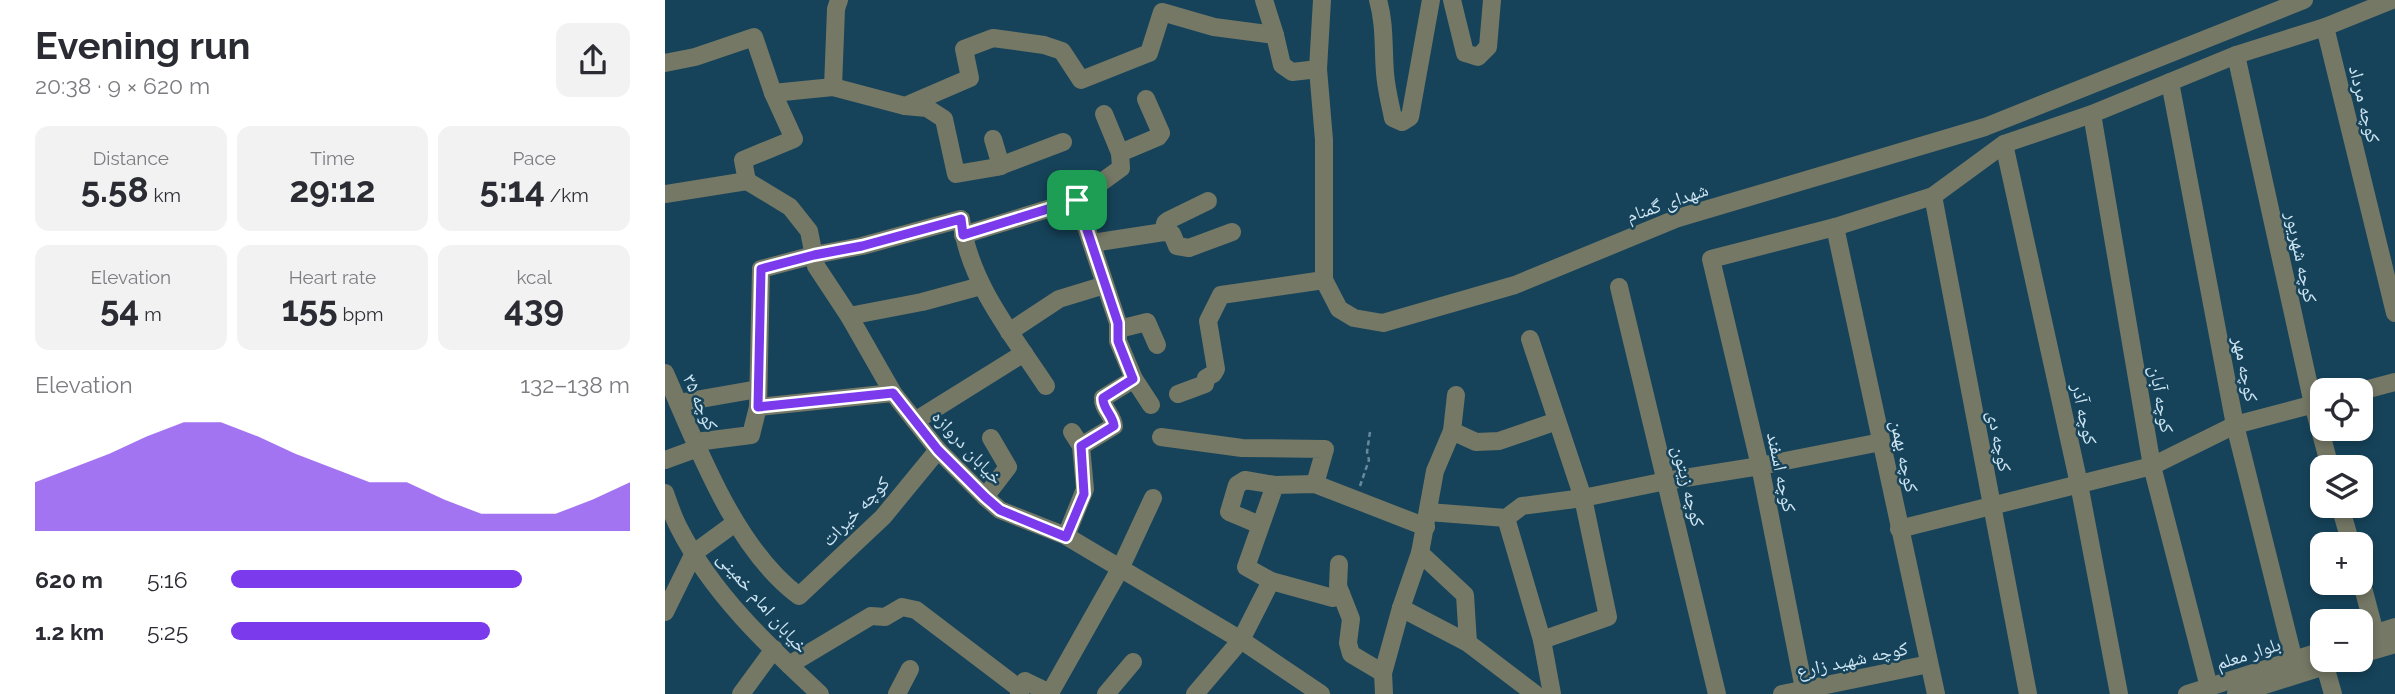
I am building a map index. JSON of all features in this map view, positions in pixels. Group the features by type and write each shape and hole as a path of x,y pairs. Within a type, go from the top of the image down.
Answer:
{"street":[{"path":"833,87 836,9 839,0"},
{"path":"1264,0 1282,65 1292,72 1318,69"},
{"name":"شهدای گمنام","path":"1322,0 1318,69 1324,140 1324,280 1339,309 1354,318 1383,323 1515,285 1678,218 1985,127 2304,0"},
{"path":"1378,0 1383,17 1388,97 1393,118 1402,122 1410,117 1431,0"},
{"path":"1452,0 1465,52 1478,57 1488,47 1492,0"},
{"path":"1835,227 1933,196 2004,144 2092,114 2236,55 2325,27 2392,0"},
{"path":"905,106 970,78 964,49 993,38 1044,45 1062,51 1081,80 1149,53 1162,12 1214,27 1275,35"},
{"name":"کوچه مرداد","path":"2325,27 2395,313"},
{"path":"665,62 695,57 754,37 773,93 794,139 743,160 747,181 665,194"},
{"name":"کوچه شهریور","path":"2236,55 2312,378"},
{"name":"کوچه مهر","path":"2170,82 2235,425 2294,661"},
{"path":"773,93 833,87 905,106 926,108 944,119 956,174 1001,166 1063,142"},
{"path":"1120,153 1158,137 1161,133 1146,99"},
{"path":"963,235 1077,200 1121,168 1120,153 1104,114"},
{"name":"کوچه آبان","path":"2092,114 2152,466 2209,687"},
{"path":"993,139 1001,166"},
{"name":"کوچه آذر","path":"2004,144 2079,484 2119,694"},
{"name":"خیابان دروازه","path":"747,181 790,207 809,231 816,266 849,316 893,393 938,450 985,497 1000,510 1066,537 1241,640 1321,694"},
{"name":"کوچه دی","path":"1933,196 2028,694"},
{"path":"1077,200 1119,329 1118,341 1133,379 1151,405"},
{"path":"1164,232 1165,223 1169,220 1208,201"},
{"path":"665,460 697,445 751,435 758,398 761,269 862,246 961,219 963,235 981,286 1047,386"},
{"name":"کوچه اسفند","path":"1805,692 1760,466 1711,259 1835,227"},
{"name":"کوچه بهمن","path":"1835,227 1936,694"},
{"path":"1092,243 1164,232 1172,234 1177,247 1182,249 1232,232"},
{"path":"1178,394 1205,384 1206,378 1216,369 1208,321 1221,295 1324,280"},
{"path":"1009,332 1059,299 1105,285"},
{"path":"849,316 922,302 981,286"},
{"name":"کوچه زیتون","path":"1619,287 1717,694"},
{"path":"1119,329 1147,322 1157,345"},
{"path":"1530,339 1583,498 1608,617 1542,640"},
{"path":"915,421 1024,353"},
{"name":"کوچه ۳۵","path":"665,373 736,523 774,575 799,596"},
{"path":"1066,537 1084,494 1076,439 1114,426 1103,398 1133,379"},
{"path":"2373,388 2395,382"},
{"path":"678,402 893,393"},
{"path":"1384,694 1383,673 1420,553 1435,471 1452,431 1456,395"},
{"path":"1899,529 2152,466 2235,425 2310,405"},
{"path":"1452,431 1476,442 1499,441 1557,421"},
{"path":"1160,437 1242,448 1325,449 1315,484"},
{"path":"985,497 1008,467 991,438"},
{"path":"1260,525 1229,512 1237,485 1245,480 1275,485 1315,484 1355,500 1427,520 1506,519 1522,506 1583,498 1881,442"},
{"name":"کوچه خیرات","path":"799,596 883,517 938,450"},
{"path":"1275,485 1246,567 1271,581 1333,598 1341,594"},
{"name":"خیابان امام خمینی","path":"665,493 678,528 710,578 792,668 820,694"},
{"path":"800,694 792,668 871,616 885,618 902,607 916,610 939,625 1020,691 1025,681 1050,693 1120,569 1153,498"},
{"path":"1506,519 1542,640 1552,694"},
{"path":"665,612 694,553 736,523"},
{"path":"1420,553 1465,595 1468,643"},
{"path":"1339,564 1338,586 1351,619 1347,642 1351,654 1383,673"},
{"path":"1195,694 1241,640 1271,581"},
{"path":"1401,608 1468,643 1535,694"},
{"path":"2373,634 2395,627"},
{"path":"2373,650 2395,643"},
{"path":"741,694 774,649"},
{"name":"بلوار معلم","path":"2187,694 2294,661 2310,660"},
{"path":"1106,694 1133,662"},
{"name":"کوچه شهید زارع","path":"1782,694 1805,692 1929,664"},
{"name":"بلوار معلم","path":"2237,694 2310,664"},
{"path":"897,694 910,670"},
{"path":"2327,672 2333,694"}],"path":[{"path":"1355,500 1369,460 1367,452 1370,432"}],"route":[{"path":"1077,200 1118,323 1118,341 1133,379 1103,398 1114,426 1081,446 1084,494 1066,537 1000,510 938,450 893,393 758,407 761,269 862,246 961,219 963,235 1077,200"}]}
